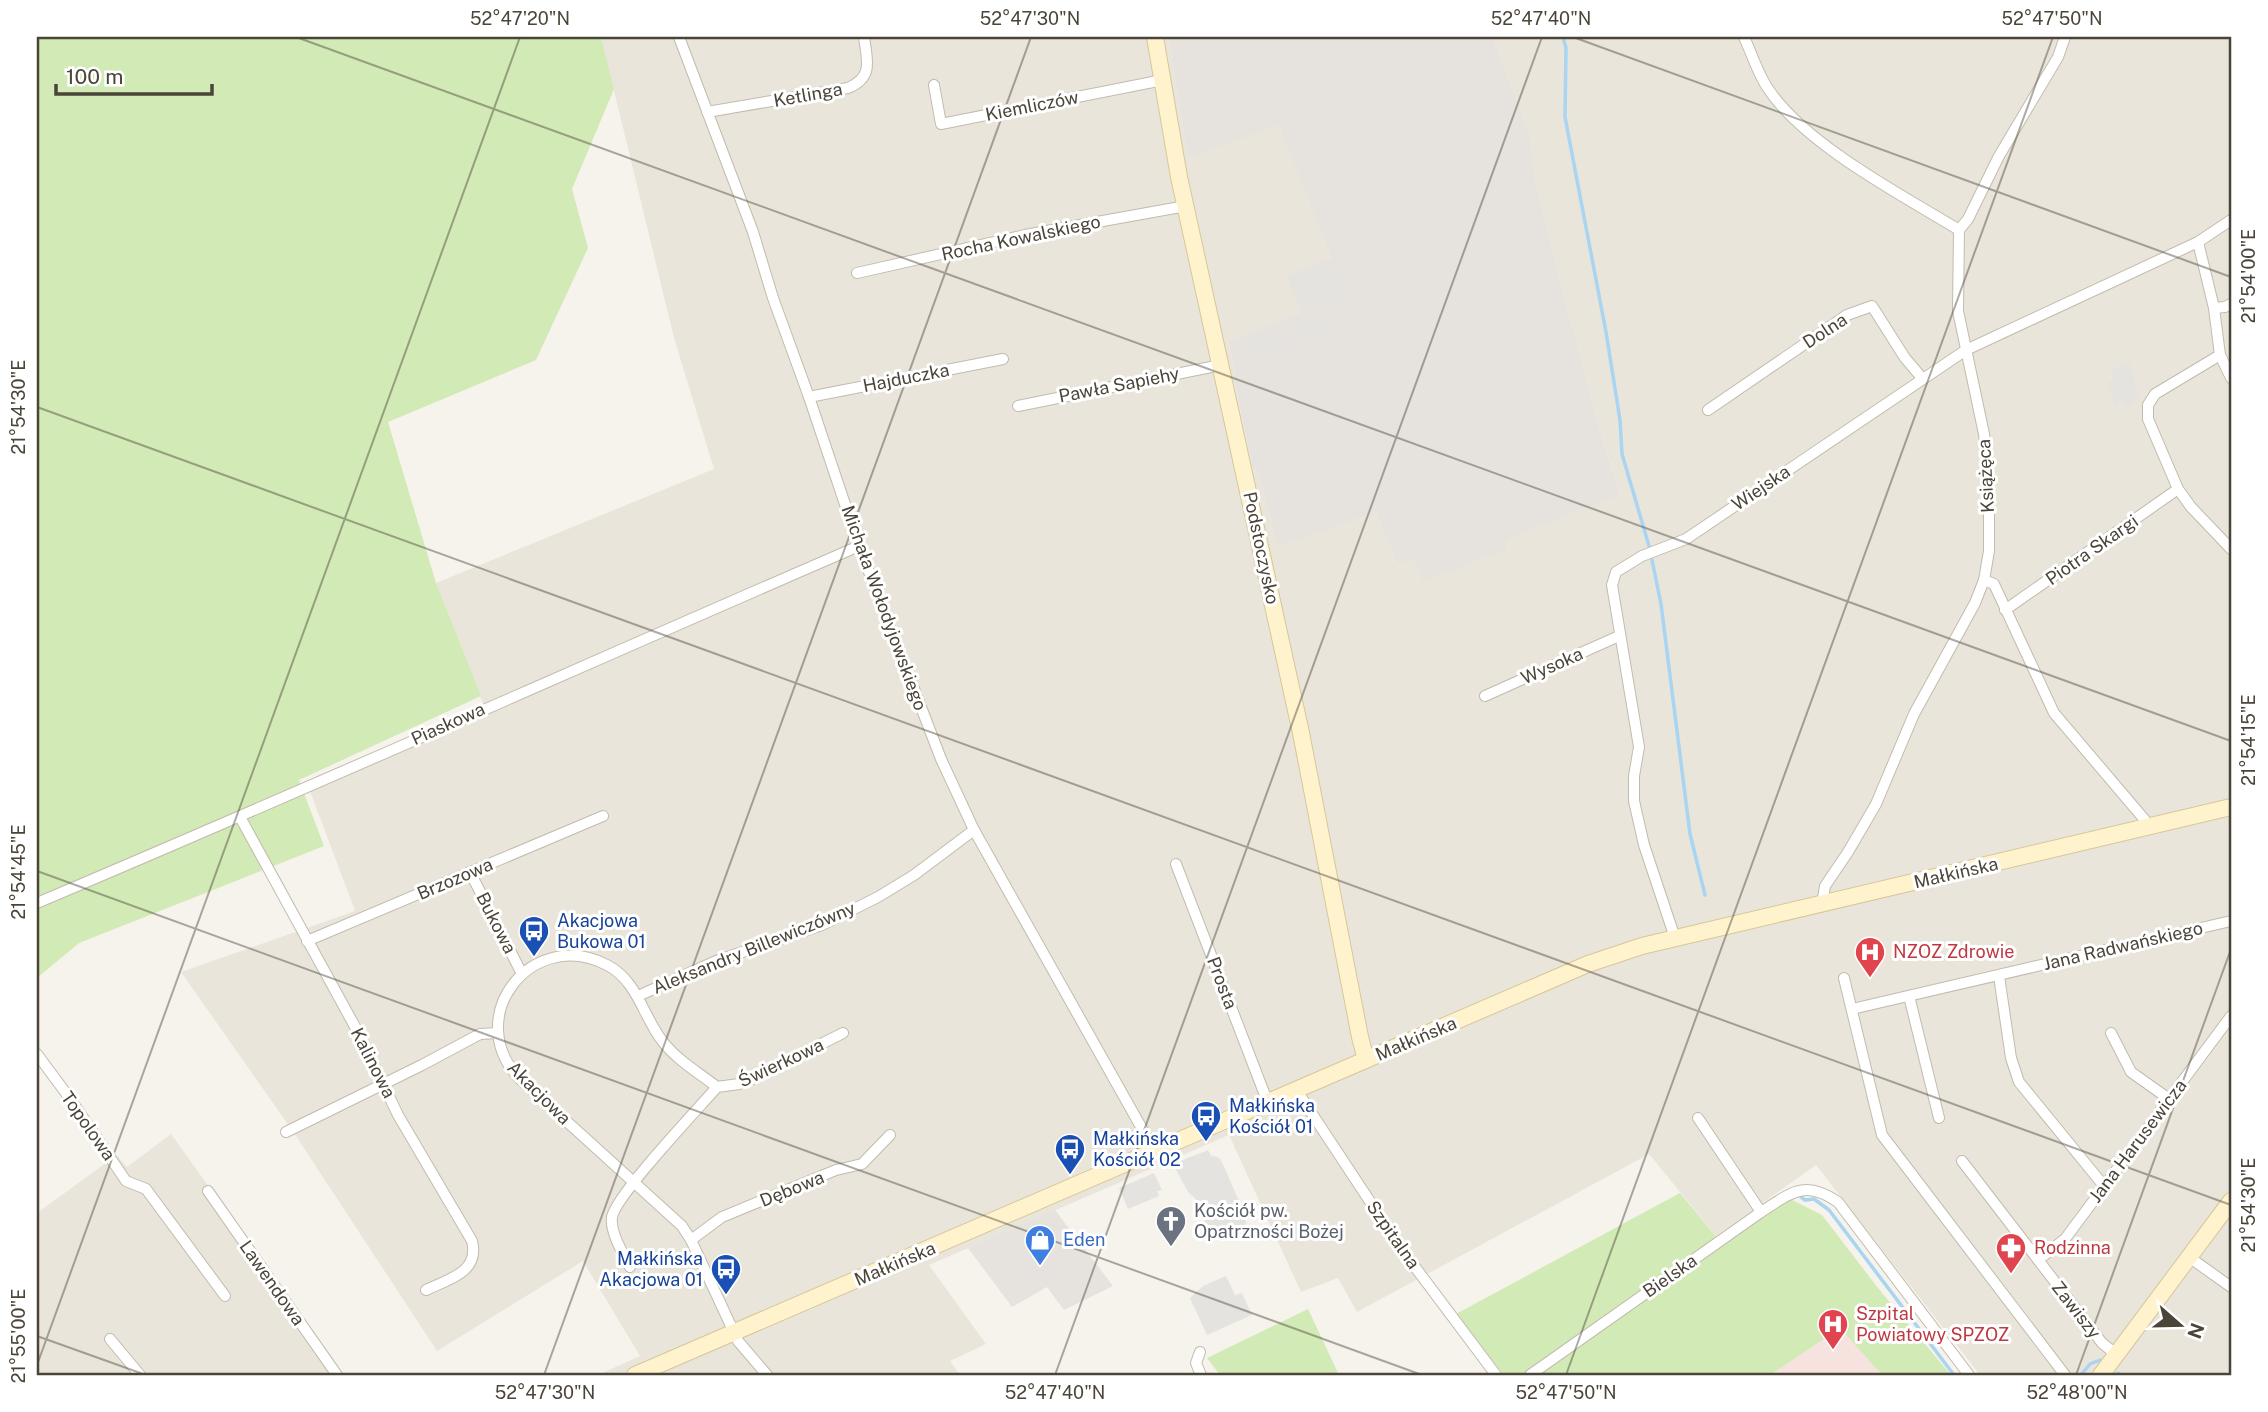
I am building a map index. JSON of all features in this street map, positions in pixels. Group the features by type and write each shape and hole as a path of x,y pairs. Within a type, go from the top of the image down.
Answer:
{"main road":[{"name":"Podstoczysko","path":"1155,37 1186,206 1301,733 1366,1060"},
{"name":"Małkińska","path":"635,1375 1588,964 1642,946 2231,807"},
{"path":"2102,1375 2231,1201"}],"street":[{"name":"Michała Wołodyjowskiego","path":"679,37 753,232 773,298 859,546 941,759 974,830 1154,1150"},
{"name":"Ketlinga","path":"707,112 848,88 857,84 864,77 867,68 864,37"},
{"path":"1744,37 1768,90 1788,113 1832,151 1959,230 1968,219 1999,156 2058,57 2065,37"},
{"name":"Kiemliczów","path":"934,85 941,124 1163,80"},
{"name":"Rocha Kowalskiego","path":"857,273 1024,235 1186,206"},
{"name":"Wiejska","path":"1675,938 1644,845 1634,801 1634,776 1639,747 1612,584 1616,572 1642,556 1686,539 1966,350 2198,242 2231,220"},
{"name":"Książęca","path":"1822,904 1825,886 1876,804 1914,714 1975,603 1984,580 1989,551 1989,478 1984,435 1958,311 1959,230"},
{"path":"2198,242 2214,308 2220,355 2231,378"},
{"path":"2214,308 2225,307 2231,303"},
{"name":"Dolna","path":"1708,410 1847,315 1872,306 1905,358 1922,378"},
{"path":"2220,355 2155,394 2148,405 2148,419 2178,489 2231,549"},
{"name":"Hajduczka","path":"809,397 1003,359"},
{"name":"Pawła Sapiehy","path":"1018,406 1220,365"},
{"name":"Piotra Skargi","path":"2005,610 2178,489"},
{"name":"Piaskowa","path":"37,903 859,546"},
{"path":"1984,580 1994,584 2054,713 2150,827"},
{"name":"Wysoka","path":"1485,696 1619,636"},
{"name":"Brzozowa","path":"307,941 603,816"},
{"name":"Kalinowa","path":"240,817 359,1034 414,1143 472,1241 475,1254 470,1266 426,1290"},
{"name":"Aleksandry Billewiczówny","path":"638,996 716,961 822,925 878,897 914,875 974,830"},
{"name":"Prosta","path":"1175,864 1268,1102"},
{"name":"Bukowa","path":"470,872 522,974"},
{"name":"Jana Radwańskiego","path":"1852,1009 2231,920"},
{"name":"Akacjowa","path":"717,1087 664,1044 638,996 620,974 606,965 583,957 550,958 522,974 513,983 503,1001 498,1033 504,1058 513,1071 679,1222 691,1240 742,1349 767,1375"},
{"path":"1999,976 2011,1058 2019,1082 2104,1186"},
{"path":"1844,978 1882,1135 2065,1375"},
{"path":"1909,996 1939,1118"},
{"name":"Jana Harusewicza","path":"2038,1259 2065,1239 2231,1016"},
{"path":"286,1132 480,1034 498,1033"},
{"name":"Świerkowa","path":"630,1267 614,1232 612,1217 618,1203 717,1087 752,1079 843,1033"},
{"path":"2111,1033 2131,1072 2169,1099"},
{"name":"Topolowa","path":"37,1055 126,1181 146,1189 226,1296"},
{"name":"Szpitalna","path":"1297,1091 1400,1247 1496,1375"},
{"path":"1698,1118 1761,1212"},
{"name":"Dębowa","path":"691,1240 722,1217 836,1170 862,1164 890,1135"},
{"name":"Zawiszy","path":"1962,1161 2102,1343 2117,1355"},
{"name":"Bielska","path":"1530,1375 1761,1212 1794,1191 1815,1190 1824,1192 1838,1202 1969,1375"},
{"name":"Lawendowa","path":"208,1191 337,1375"},
{"path":"2189,1258 2231,1287"},
{"path":"110,1339 140,1375"},
{"path":"1200,1352 1196,1363 1201,1375"}],"shaded area":[{"path":"601,37 1168,37 1188,156 1279,124 1331,259 1301,312 1228,341 1253,469 1259,473 1278,545 1376,512 1397,564 1414,557 1506,548 1503,540 1620,493 1599,427 1562,288 1535,178 1530,135 1493,37 2231,37 2231,1375 1980,1375 1816,1165 1716,1236 1649,1154 1357,1312 1338,1278 1301,1292 1229,1135 929,1265 986,1344 950,1361 960,1375 598,1375 640,1356 583,1261 437,1351 294,1133 181,972 355,911 310,791 486,711 436,583 714,469 674,338"},
{"path":"1168,37 1493,37 1530,135 1535,178 1562,288 1620,494 1504,540 1507,549 1423,581 1414,558 1397,564 1376,512 1278,546 1259,473 1253,469 1228,341 1301,312 1287,276 1331,259 1279,125 1188,157"},
{"path":"1331,259 1345,295 1301,312 1287,276"},
{"path":"1337,314 1340,320 1247,356 1245,350"},
{"path":"2130,363 2139,397 2132,399 2133,404 2125,408 2122,402 2115,405 2107,382 2115,379 2112,369"},
{"path":"171,1134 344,1375 37,1375 37,1213 117,1155 127,1167"},
{"path":"1208,1150 1211,1156 1221,1160 1246,1217 1246,1223 1241,1228 1245,1235 1231,1241 1228,1234 1213,1241 1195,1198 1188,1192 1173,1164"},
{"path":"1154,1173 1162,1190 1157,1191 1159,1196 1128,1209 1119,1188"},
{"name":"Eden","path":"1055,1210 1113,1286 1064,1310 1047,1287 1012,1307 968,1248"},
{"path":"1226,1276 1235,1295 1242,1293 1252,1315 1207,1335 1190,1298 1203,1286"},
{"name":"Szpital Powiatowy SPZOZ","path":"1840,1327 1882,1375 1770,1375"}],"green space":[{"path":"37,37 601,37 614,89 572,189 588,248 536,360 388,422 436,583 481,696 299,780 324,846 79,943 37,978"},
{"path":"1680,1193 1723,1245 1790,1199 1822,1215 1878,1288 1951,1375 1882,1375 1840,1328 1770,1375 1504,1375 1454,1315"},
{"path":"1308,1309 1339,1375 1220,1375 1207,1358"}],"waterway":[{"path":"1563,37 1566,48 1565,117 1606,332 1620,420 1622,454 1649,546"},
{"path":"1652,560 1661,604 1690,834 1705,895"},
{"path":"1801,1197 1805,1200 1814,1199 1829,1210 1954,1375"},
{"path":"2081,1375 2090,1364 2100,1360"}],"place":[{"name":"Akacjowa Bukowa 01","path":"534,958"},
{"name":"NZOZ Zdrowie","path":"1870,979"},
{"name":"Małkińska Kościół 01","path":"1206,1143"},
{"name":"Małkińska Kościół 02","path":"1070,1176"},
{"name":"Kościół pw. Opatrzności Bożej","path":"1171,1248"},
{"name":"Eden","path":"1040,1267"},
{"name":"Rodzinna","path":"2011,1275"},
{"name":"Małkińska Akacjowa 01","path":"726,1296"},
{"name":"Szpital Powiatowy SPZOZ","path":"1833,1351"}]}
